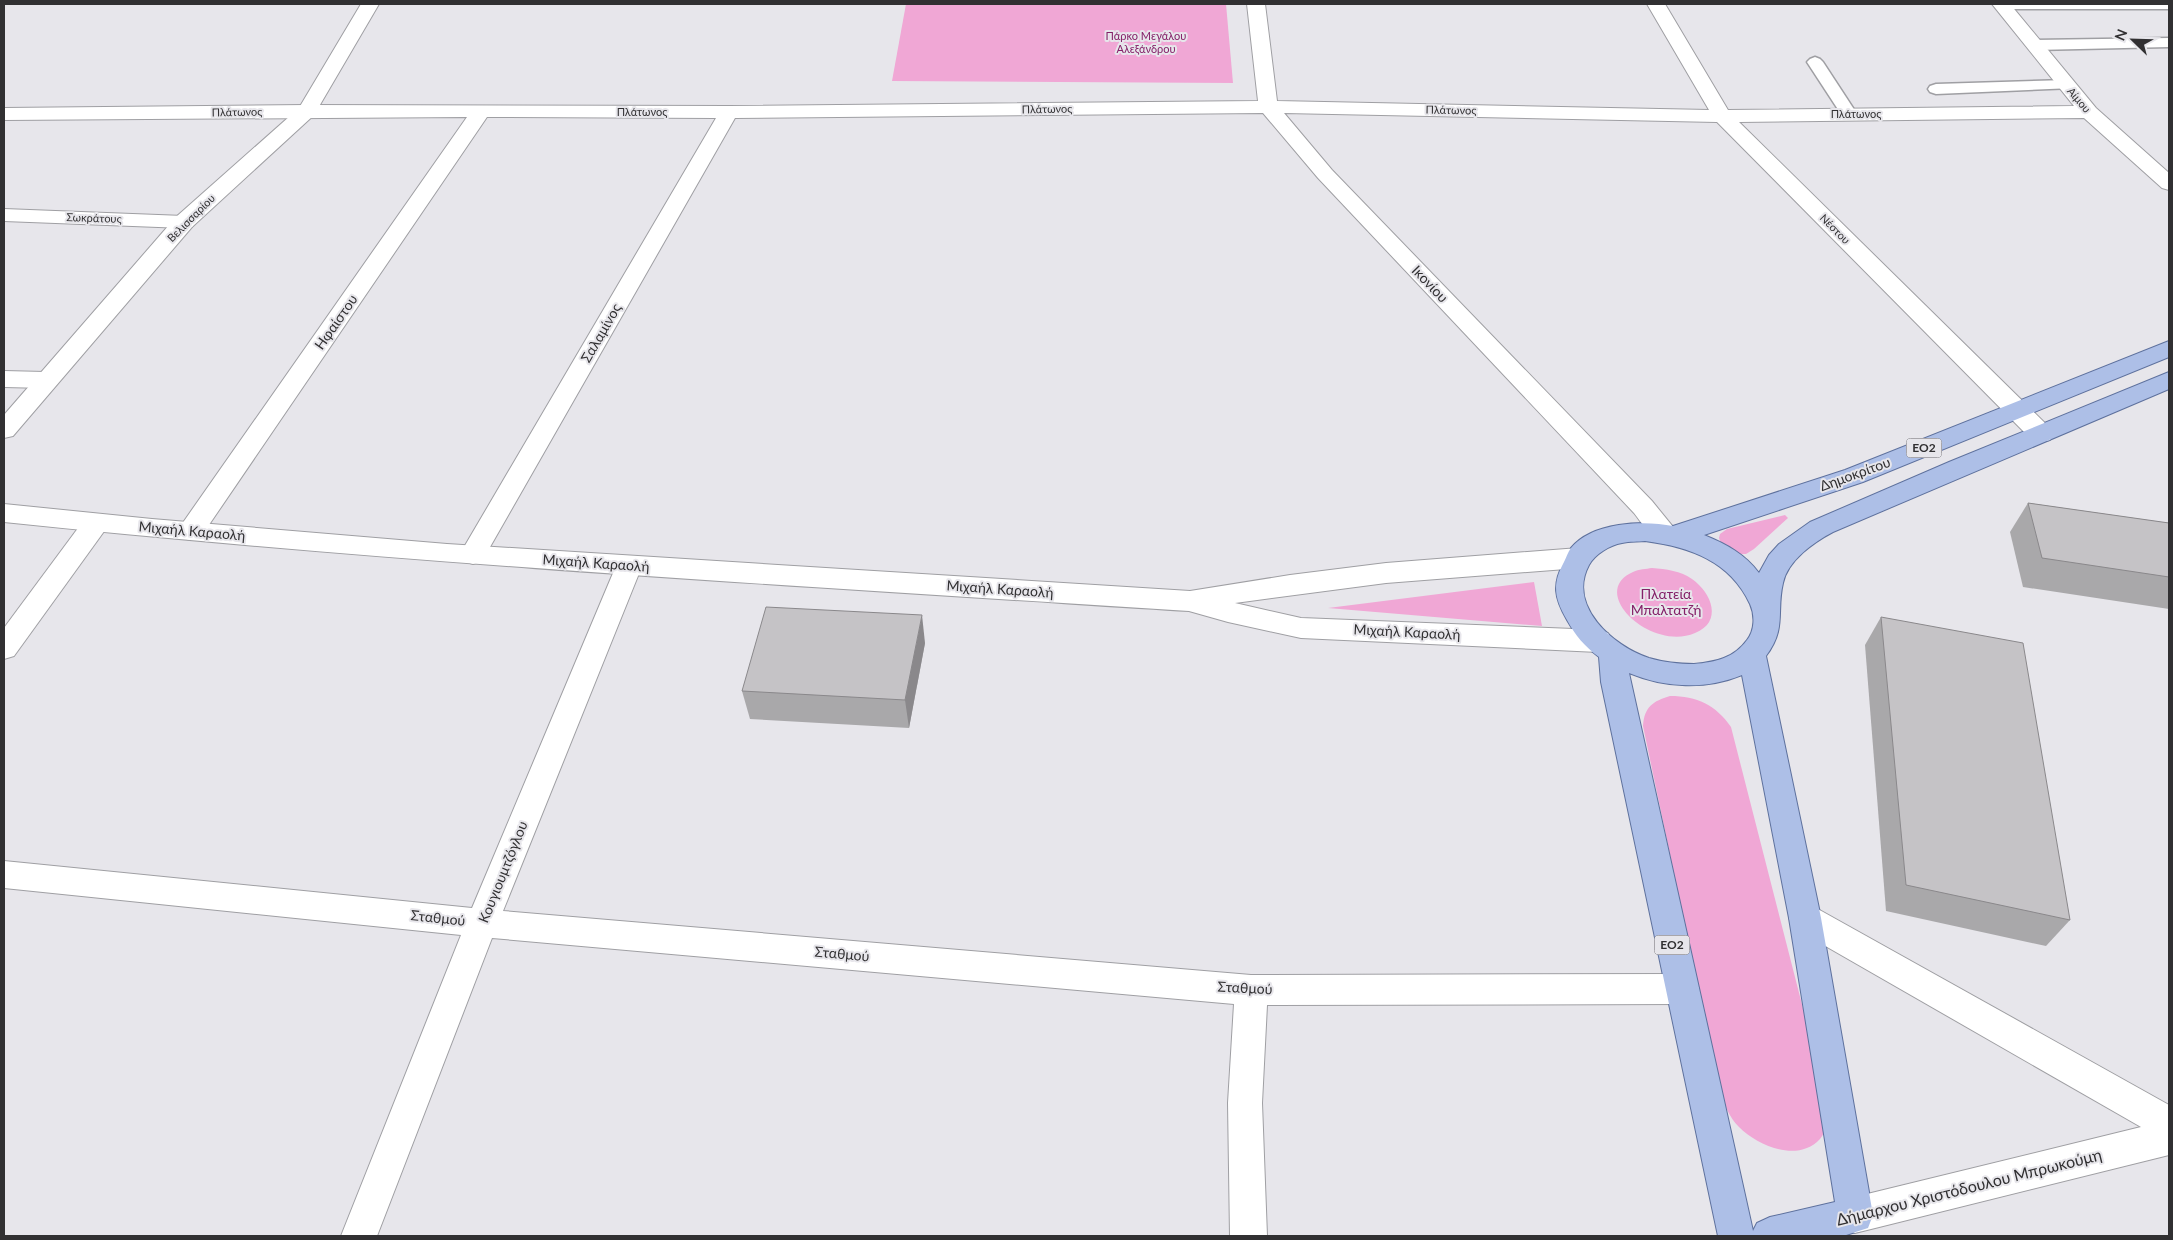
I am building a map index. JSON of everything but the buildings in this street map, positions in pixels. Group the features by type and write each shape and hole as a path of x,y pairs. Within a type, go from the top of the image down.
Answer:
{"main road":[{"name":"Δημοκρίτου","path":"1670,534 1854,476 2169,348"},
{"name":"ΕΟ2","path":"1766,609 1754,585 1735,563 1707,546 1670,534 1639,531 1614,535 1593,544 1579,558 1570,576 1570,598 1580,620 1605,647 1642,667 1682,675 1705,675 1732,668 1752,654 1766,633 1769,582 1780,559 1810,534 1874,503 2169,380"},
{"name":"ΕΟ2","path":"1605,647 1615,682 1736,1236"},
{"path":"1752,654 1805,918 1855,1215"},
{"name":"Δήμαρχου Χριστόδουλου Μπρωκούμη","path":"1770,1236 1818,1231 1855,1215"}],"street":[{"name":"Βελισσαρίου","path":"4,430 45,380 184,222 307,111 370,4"},
{"path":"1256,4 1268,107"},
{"name":"Νέστου","path":"1656,4 1722,116 2040,434"},
{"name":"Αίμου","path":"2002,4 2089,112 2169,184"},
{"name":"Πλάτωνος","path":"4,114 307,111 729,112 1268,107 1722,116 2089,112"},
{"name":"Ικονίου","path":"1268,107 1325,174 1670,534"},
{"name":"Ηφαίστου","path":"191,531 481,112"},
{"name":"Σαλαμίνος","path":"473,554 729,112"},
{"name":"Σωκράτους","path":"4,215 184,222"},
{"path":"4,379 45,380"},
{"name":"Μιχαήλ Καραολή","path":"4,513 96,523 629,566 1189,601 1228,612 1301,628 1605,647"},
{"path":"4,648 96,523"},
{"name":"Μιχαήλ Καραολή","path":"1189,601 1258,588 1522,561 1579,558"},
{"name":"Κουγιουμτζόγλου","path":"359,1236 482,923 629,566"},
{"name":"Σταθμού","path":"4,874 482,923 1251,990 1682,990"},
{"path":"1805,918 2169,1124"},
{"path":"1248,1236 1245,1103 1251,990"},
{"name":"Δήμαρχου Χριστόδουλου Μπρωκούμη","path":"1855,1215 2169,1138"}],"lane":[{"path":"2002,4 2169,5"},
{"path":"2035,45 2169,42"},
{"path":"1815,62 1849,114"},
{"path":"1936,89 2067,85"}],"green space":[{"name":"Πάρκο Μεγάλου Αλεξάνδρου","path":"906,4 1226,4 1233,83 892,81"},
{"path":"1785,515 1788,518 1746,554 1739,554 1722,546 1719,538 1720,534 1727,529"},
{"name":"Πλατεία Μπαλτατζή","path":"1652,568 1678,572 1688,576 1699,585 1705,592 1712,607 1712,615 1704,628 1695,633 1678,637 1660,634 1644,627 1630,617 1621,605 1617,593 1621,581 1635,571"},
{"path":"1534,582 1542,626 1328,608"},
{"path":"1670,696 1680,696 1705,703 1719,713 1731,727 1829,1110 1827,1125 1820,1139 1811,1146 1801,1150 1778,1149 1747,1134 1733,1119 1720,1093 1643,726 1645,714 1650,706"}]}
